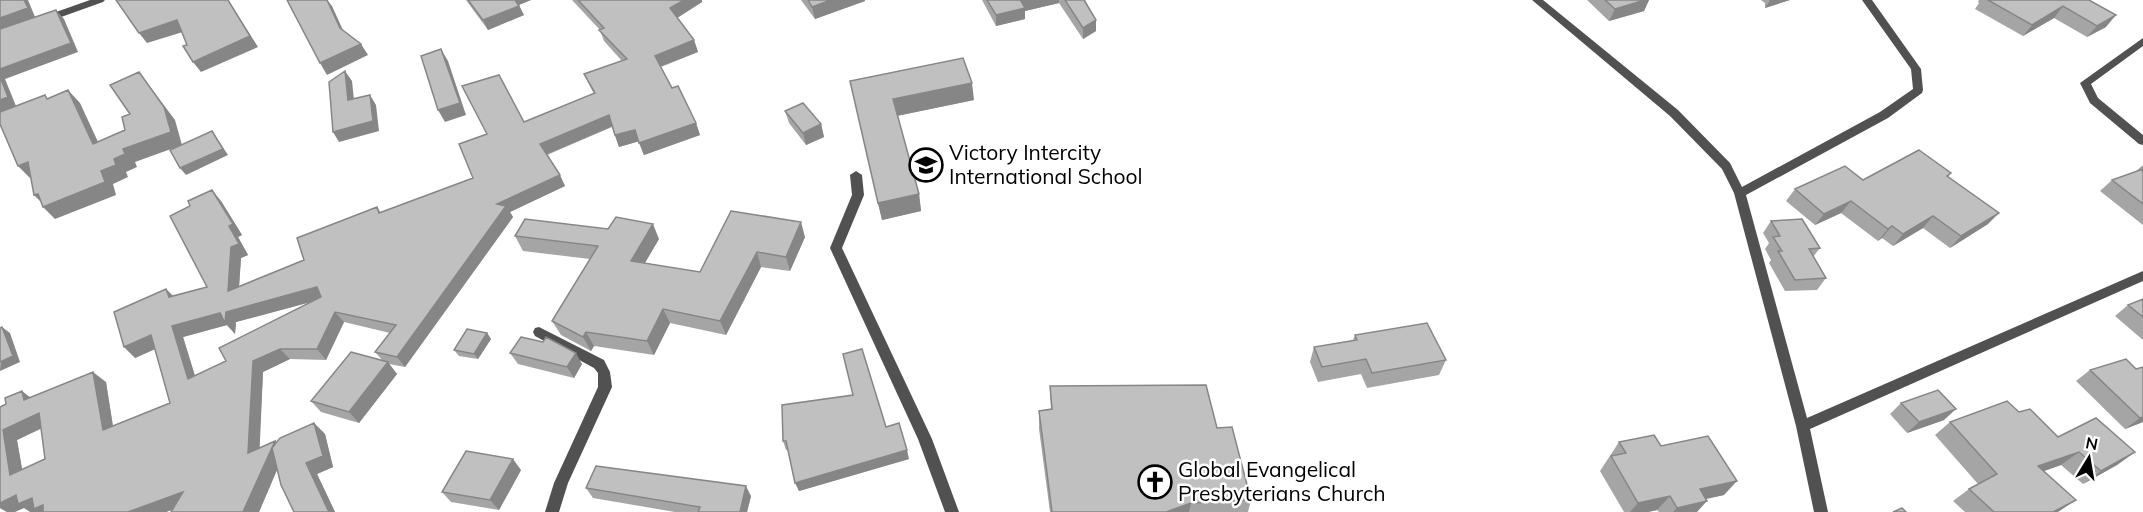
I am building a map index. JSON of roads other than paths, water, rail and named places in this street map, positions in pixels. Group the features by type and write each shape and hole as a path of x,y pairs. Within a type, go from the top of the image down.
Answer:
{"street":[{"path":"32,24 100,0"},
{"path":"1537,0 1674,113 1726,166 1740,193 1803,426 1821,512"},
{"path":"1740,193 1884,115 1918,90 1916,69 1867,0"},
{"path":"2143,41 2085,83 2094,100 2143,141"},
{"path":"856,175 858,195 836,248 925,439 952,512"},
{"path":"1803,426 2143,276"},
{"path":"539,332 599,364 604,372 605,387 561,483 552,512"}],"place":[{"name":"Victory Intercity International School","path":"926,165"},
{"name":"Global Evangelical Presbyterians Church","path":"1155,482"}]}
